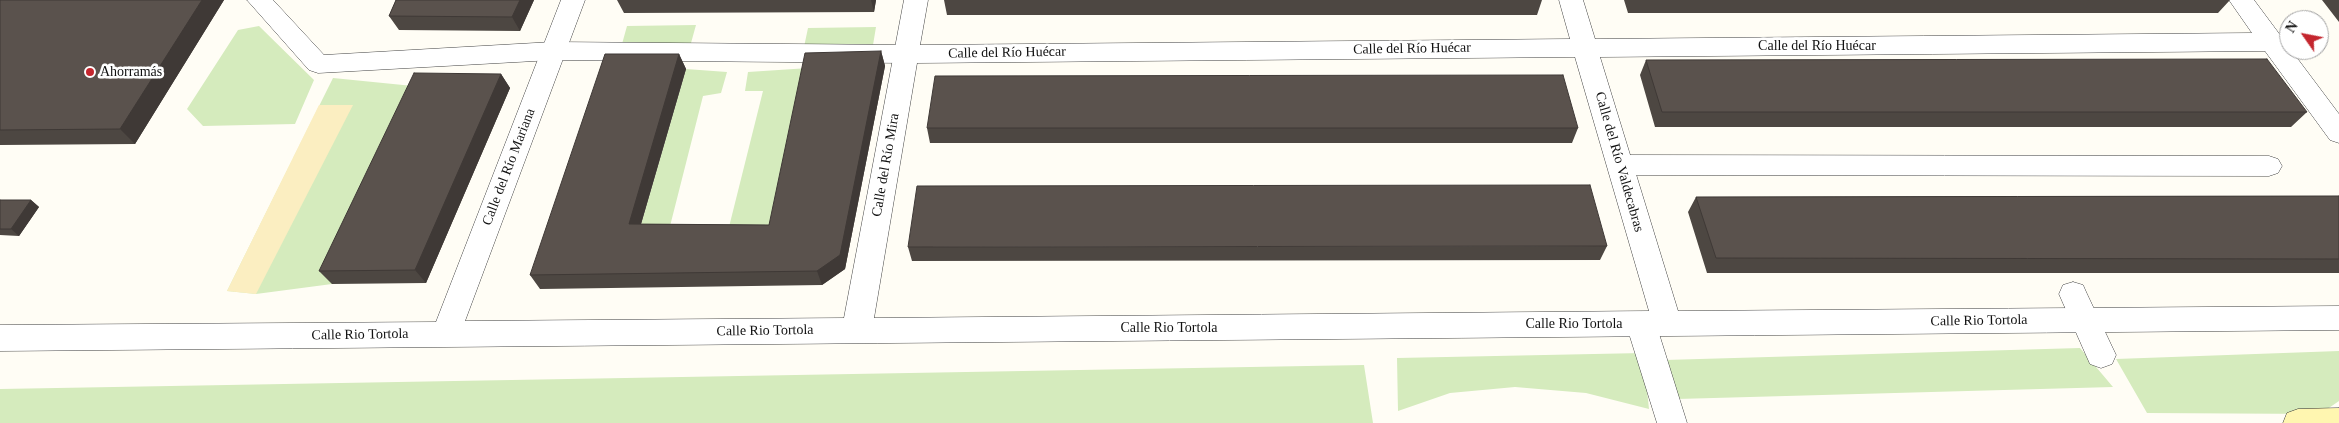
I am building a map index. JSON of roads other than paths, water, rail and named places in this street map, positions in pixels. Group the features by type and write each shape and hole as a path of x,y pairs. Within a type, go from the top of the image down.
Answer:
{"main road":[{"path":"2298,423 2339,422"}],"street":[{"name":"Calle del Río Huécar","path":"259,0 318,64 553,51 906,54 2271,42"},
{"name":"Calle del Río Mariana","path":"446,334 573,0"},
{"name":"Calle del Río Mira","path":"856,330 916,0"},
{"name":"Calle del Río Valdecabras","path":"1572,0 1620,165 1654,324 1672,423"},
{"path":"2241,0 2339,133"},
{"path":"1620,165 2269,166"},
{"path":"2072,294 2101,355"},
{"name":"Calle Rio Tortola","path":"0,338 2339,318"}],"place":[{"name":"Ahorramás","path":"90,72"}]}
